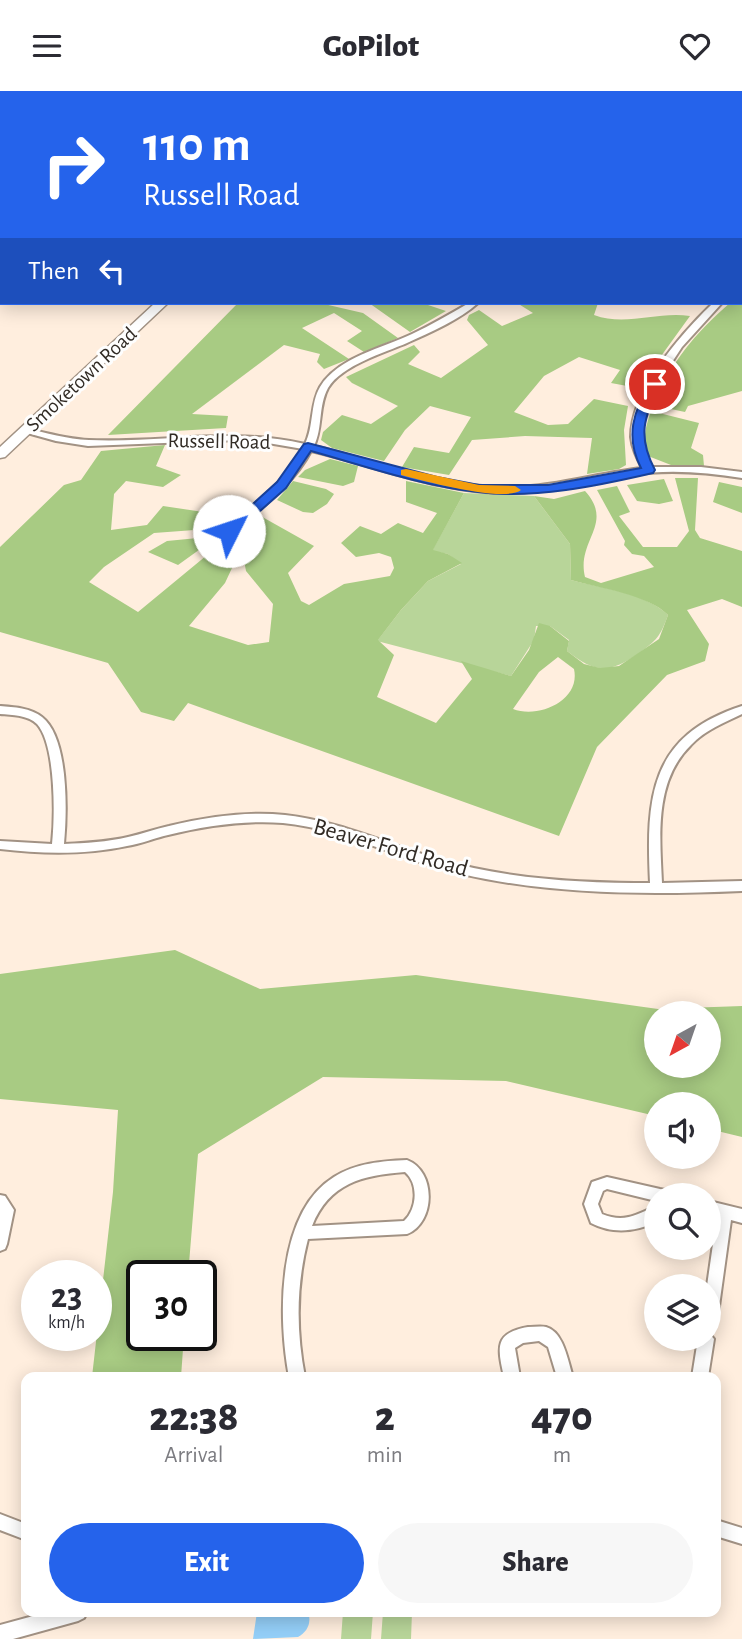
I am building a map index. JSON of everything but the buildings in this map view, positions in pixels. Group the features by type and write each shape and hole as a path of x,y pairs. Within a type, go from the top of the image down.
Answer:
{"main road":[{"name":"Smoketown Road","path":"0,454 160,305"}],"street":[{"path":"229,531 282,485 308,447 315,428 319,398 330,381 348,368 419,334 470,305"},
{"path":"648,470 637,442 637,425 643,407 665,365 699,321 716,305"},
{"name":"Russell Road","path":"25,431 59,440 85,443 209,437 261,439 308,447 436,481 479,489 548,488 648,470 693,470 742,475"},
{"path":"656,887 653,811 658,786 665,770 674,756 697,734 742,709"},
{"path":"0,710 26,714 38,720 48,731 60,801 58,849"},
{"name":"Beaver Ford Road","path":"0,845 58,849 120,843 212,822 284,819 344,830 464,871 563,883 656,887 742,886"},
{"path":"296,1372 290,1345 289,1287 302,1233 317,1201 347,1175 385,1167 407,1166 419,1174 421,1181 418,1216 414,1223 407,1227 302,1233"},
{"path":"644,1191 607,1183 597,1187 591,1204 596,1218 607,1224 644,1220"},
{"path":"0,1201 7,1210 0,1244"},
{"path":"721,1211 742,1216"},
{"path":"716,1274 725,1212"},
{"path":"511,1372 506,1347 511,1341 525,1334 545,1334 554,1343 563,1372"},
{"path":"701,1372 704,1351"},
{"path":"0,1522 21,1530"},
{"path":"721,1530 742,1536"},
{"path":"0,1634 60,1617"}],"green space":[{"path":"236,305 328,305 363,313 398,338 364,352 347,341 362,331 334,313 302,328 349,359 324,369 317,362 320,354 284,345 192,414 228,416 226,428 108,435"},
{"path":"372,305 428,305 446,311 410,332"},
{"path":"520,305 597,305 594,315 618,320 666,315 690,316 638,388 611,383 620,370 579,357 544,376 514,412 548,425 568,424 594,399 628,406 624,430 626,465 619,469 587,474 592,438 525,436 472,440 449,475 402,467 414,447 449,453 471,417 430,406 405,430 384,461 332,448 321,440 323,432 342,415 371,424 398,406 352,383 346,377 414,345 420,352 408,364 441,378 488,345 467,320 469,315 479,310 502,326 533,313"},
{"path":"728,305 742,305 742,391 688,406 685,412 652,405 685,349"},
{"path":"651,411 699,423 691,448 703,455 704,466 671,465 648,456 645,439"},
{"path":"165,445 156,466 181,475 163,487 126,481 114,494 111,530 147,525 163,506 237,517 208,529 154,533 104,567 89,582 138,612 218,546 229,547 232,568 225,583 189,626 248,645 269,642 273,604 246,571 240,539 250,535 252,529 249,522 257,514 314,546 288,573 301,601 309,605 344,584 390,576 394,568 391,557 379,553 356,557 341,543 360,526 381,534 398,523 423,533 437,513 406,502 406,481 464,493 433,550 448,554 462,563 428,581 378,640 394,655 377,697 436,723 472,679 461,661 511,676 529,650 539,623 550,626 569,641 567,651 584,664 600,668 619,666 659,639 668,615 660,608 636,597 571,580 570,544 534,496 554,499 585,491 593,503 596,523 585,553 585,577 601,583 654,567 644,556 632,554 624,545 625,541 597,490 617,486 630,512 619,516 643,547 677,547 689,531 675,478 698,478 695,530 700,538 742,551 742,607 722,599 687,610 709,644 705,661 667,675 597,747 559,836 188,703 174,721 141,712 108,663 0,632 0,547 64,485 81,480 101,451","holes":["558,657 574,669 571,690 556,705 534,711 513,709 539,672"]},
{"path":"330,459 358,466 354,482 343,486 298,477 305,470"},
{"path":"664,479 673,501 659,504 637,501 627,485"},
{"path":"293,481 326,489 334,494 327,504 313,513 303,512 277,500"},
{"path":"719,482 742,487 742,513 713,502"},
{"path":"464,493 534,496 570,544 571,580 636,596 659,608 668,615 657,637 627,661 610,668 602,668 586,664 567,651 569,640 550,626 536,626 534,640 511,676 377,641 428,581 461,564 448,554 432,551"},
{"path":"208,537 210,542 178,565 148,552 167,541"},
{"path":"175,950 260,989 416,975 644,1007 644,1078 721,1078 721,1007 742,1006 742,1137 721,1132 721,1092 644,1092 644,1113 506,1081 323,1077 198,1154 189,1260 126,1260 126,1351 183,1351 181,1372 93,1372 95,1351 112,1351 112,1260 105,1260 118,1110 0,1099 0,974"},
{"path":"343,1617 373,1617 371,1639 341,1639"},
{"path":"383,1617 412,1617 411,1639 381,1639"}],"water":[{"path":"256,1617 309,1617 306,1630 298,1637 253,1639"}],"slow traffic":[{"path":"406,473 479,489 515,490"}],"route":[{"path":"229,531 282,485 308,447 436,481 479,489 525,490 566,486 648,470 639,453 636,433 643,407 655,384"}]}
